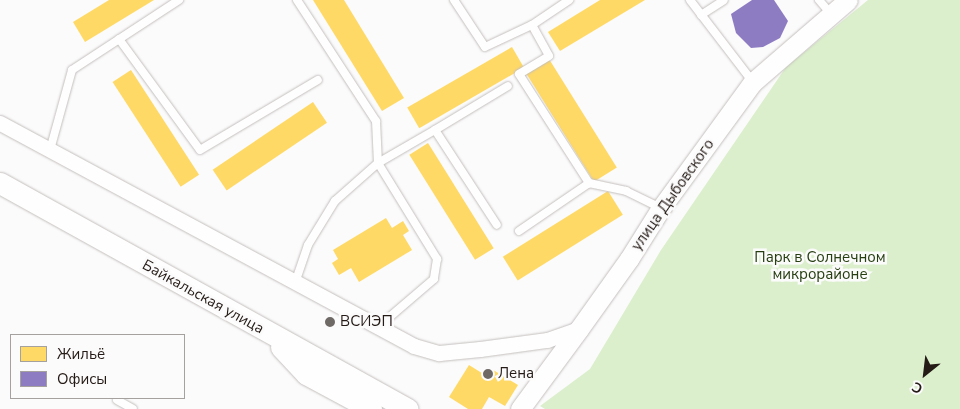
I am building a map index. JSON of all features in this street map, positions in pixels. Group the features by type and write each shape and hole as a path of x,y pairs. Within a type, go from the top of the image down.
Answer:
{"main road":[{"name":"Байкальская улица","path":"0,183 407,409"},
{"path":"269,334 306,374 371,409"}],"street":[{"name":"улица Дыбовского","path":"520,409 629,259 661,208 753,82 825,7 848,0"},
{"path":"0,124 414,346 439,352 547,340 579,329"}],"lane":[{"path":"50,150 72,70 179,0"},
{"path":"297,0 376,121 378,163 436,259 434,279 378,327"},
{"path":"454,0 485,47 532,25 569,0"},
{"path":"690,0 753,82"},
{"path":"701,15 724,0"},
{"path":"532,25 550,56 519,74 589,183 626,191 661,208"},
{"path":"119,39 200,150 318,80"},
{"path":"295,283 308,245 335,201 378,163 508,86"},
{"path":"435,130 497,225"},
{"path":"519,231 589,183"},
{"path":"117,400 133,409"}],"green space":[{"name":"Парк в Солнечном микрорайоне","path":"868,0 960,0 960,409 545,409 540,406 590,369 661,250 786,67"}],"building: Жильё":[{"path":"109,0 154,0 85,42 73,22"},
{"path":"313,0 344,0 404,98 382,111"},
{"path":"600,0 645,0 560,51 548,32"},
{"path":"512,47 524,68 419,128 407,108"},
{"path":"549,59 617,168 594,182 526,73"},
{"path":"131,70 199,175 181,187 113,82"},
{"path":"313,102 327,123 227,190 213,170"},
{"path":"428,143 494,248 475,260 409,155"},
{"path":"608,191 623,215 518,280 503,257"},
{"path":"386,218 392,228 403,221 409,231 403,235 412,250 359,282 351,268 339,275 332,263 338,259 333,250"},
{"path":"469,365 485,375 490,368 518,385 505,406 489,397 482,409 468,409 449,397"}],"building: Офисы":[{"path":"752,0 774,0 788,21 780,38 763,47 751,48 736,33 731,14"}],"place":[{"name":"ВСИЭП","path":"330,322"},
{"name":"Лена","path":"488,374"}]}
